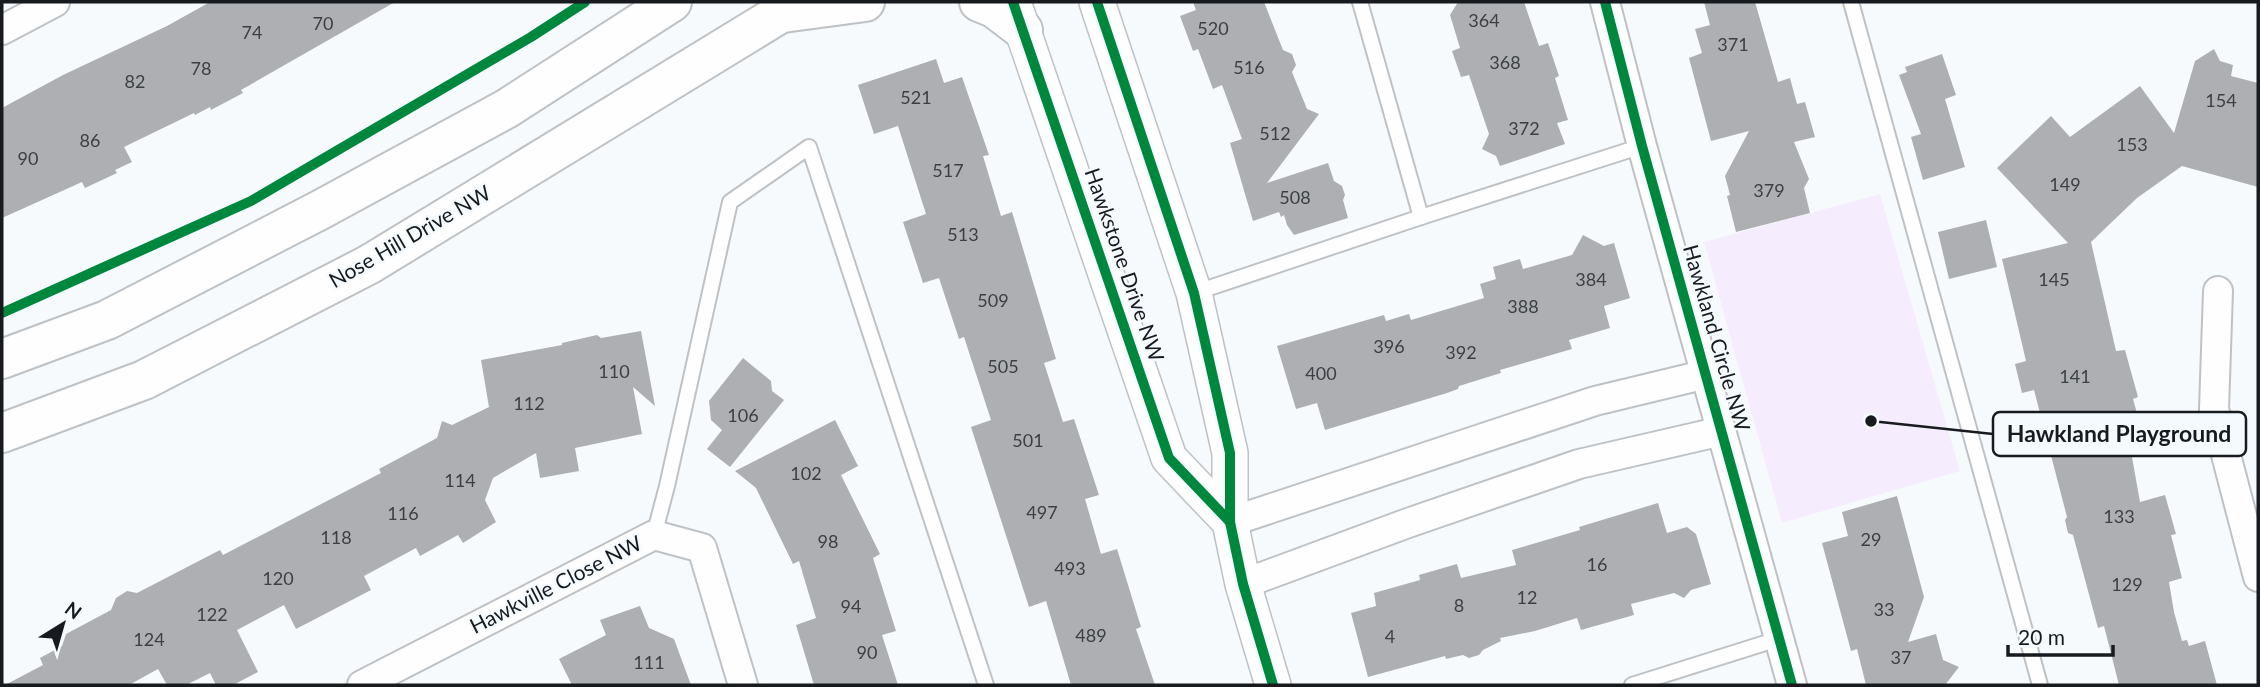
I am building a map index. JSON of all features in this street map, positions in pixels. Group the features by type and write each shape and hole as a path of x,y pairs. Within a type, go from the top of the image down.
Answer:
{"main road":[{"path":"2,359 107,320 320,211 506,109 672,2"},
{"path":"791,7 865,2"},
{"path":"979,2 1018,16"},
{"name":"Nose Hill Drive NW","path":"2,433 144,380 370,264 791,7"}],"street":[{"path":"2,30 55,2"},
{"path":"1097,2 1194,293 1230,453 1230,522 1243,584 1273,685"},
{"name":"Hawkland Circle NW","path":"1605,2 1642,146 1792,685"},
{"name":"Hawkstone Drive NW","path":"1018,16 1169,458 1230,522"},
{"path":"2218,291 2214,409 2258,577"},
{"name":"Hawkland Circle NW","path":"1230,522 1595,401 1707,374"},
{"name":"Hawkland Circle NW","path":"1243,584 1579,464 1722,430"},
{"name":"Hawkville Close NW","path":"362,685 654,535 702,548 744,685"}],"lane":[{"path":"1360,2 1421,217"},
{"path":"1851,2 2040,685"},
{"path":"1194,293 1642,146"},
{"path":"654,535 730,202 809,147 986,685"},
{"path":"1632,685 1778,639"}],"shaded area":[{"path":"1880,194 1960,471 1782,523 1704,242"}],"building":[{"path":"210,2 395,2 241,90 243,93 211,110 210,107 195,115 194,113 124,147 132,162 115,170 117,173 85,188 82,182 2,218 2,108"},
{"path":"1193,2 1264,2 1283,50 1292,54 1296,65 1292,72 1307,109 1319,114 1267,183 1328,163 1334,181 1342,186 1348,218 1294,235 1284,215 1281,217 1279,212 1253,221 1230,143 1242,139 1222,85 1213,89 1198,49 1193,51 1180,16 1196,10"},
{"path":"1458,2 1524,2 1539,46 1548,43 1559,76 1555,78 1568,120 1557,123 1565,144 1500,166 1496,156 1482,149 1489,134 1469,75 1461,77 1452,51 1460,48 1450,15"},
{"path":"1704,2 1755,2 1778,82 1790,78 1797,104 1805,102 1815,137 1794,142 1809,179 1804,188 1810,213 1736,232 1725,176 1749,131 1711,141 1689,58 1702,53 1695,29 1710,25"},
{"path":"2214,49 2220,61 2233,65 2231,76 2258,83 2258,187 2182,166 2137,198 2091,242 2116,351 2125,350 2138,397 2133,399 2145,442 2130,446 2140,502 2165,495 2176,534 2171,535 2182,578 2169,582 2174,612 2182,641 2187,640 2189,646 2205,641 2217,685 2119,685 2104,626 2098,628 2073,535 2068,533 2065,520 2067,517 2034,390 2022,393 2015,364 2026,361 2002,259 2068,243 1997,168 2051,116 2070,137 2140,86 2174,133 2195,61"},
{"path":"1942,54 1956,95 1945,99 1965,167 1923,180 1911,137 1921,134 1899,75 1907,72 1905,67"},
{"path":"936,59 944,83 962,77 989,155 983,156 1001,216 1012,212 1056,359 1044,363 1063,422 1074,419 1099,495 1085,499 1101,554 1117,549 1141,627 1136,629 1155,685 1071,685 1046,601 1029,607 971,427 991,420 964,337 959,339 939,278 923,283 903,222 926,214 898,126 874,134 858,85"},
{"path":"1986,220 1997,267 1949,279 1938,232"},
{"path":"1583,235 1604,246 1614,243 1630,298 1604,306 1610,328 1569,340 1572,349 1500,370 1501,373 1459,386 1447,393 1325,430 1317,403 1296,409 1277,346 1384,315 1386,321 1409,314 1411,320 1484,298 1480,284 1496,279 1493,267 1520,259 1523,269 1572,255"},
{"path":"641,331 655,406 633,387 642,434 575,448 579,471 540,478 536,453 493,478 485,500 496,522 463,543 458,535 420,556 416,548 364,576 371,590 296,629 284,605 237,630 258,672 233,685 216,685 210,673 186,685 167,685 158,669 129,685 5,685 43,665 40,658 62,646 66,634 111,610 116,598 127,591 137,593 220,550 223,555 381,473 379,469 437,438 442,421 452,425 489,407 481,360 562,345 597,335 601,338"},
{"path":"743,358 771,381 772,391 784,400 730,467 707,449 722,430 711,420 709,401"},
{"path":"835,420 858,466 841,475 880,554 873,558 896,631 882,635 898,685 814,685 796,625 816,618 799,561 793,564 756,488 735,471"},
{"path":"1897,496 1924,597 1908,642 1936,634 1943,660 1959,667 1945,685 1866,685 1857,649 1851,651 1822,543 1848,536 1842,512"},
{"path":"1658,503 1667,533 1687,527 1696,534 1711,584 1691,590 1684,598 1674,593 1631,604 1634,615 1581,630 1577,618 1500,638 1501,641 1469,658 1463,655 1446,659 1445,656 1368,677 1351,613 1376,606 1374,593 1420,580 1419,575 1457,564 1461,578 1516,565 1512,550"},
{"path":"640,606 649,628 674,639 691,685 572,685 559,659 606,635 600,620"}],"cycle path":[{"path":"2,313 251,201 531,37 585,2"},
{"path":"1013,2 1169,458 1230,522"},
{"path":"1097,2 1194,293 1230,453 1230,522 1243,584 1273,685"},
{"path":"1605,2 1642,146 1792,685"}],"place":[{"name":"Hawkland Playground","path":"1871,421"}]}
